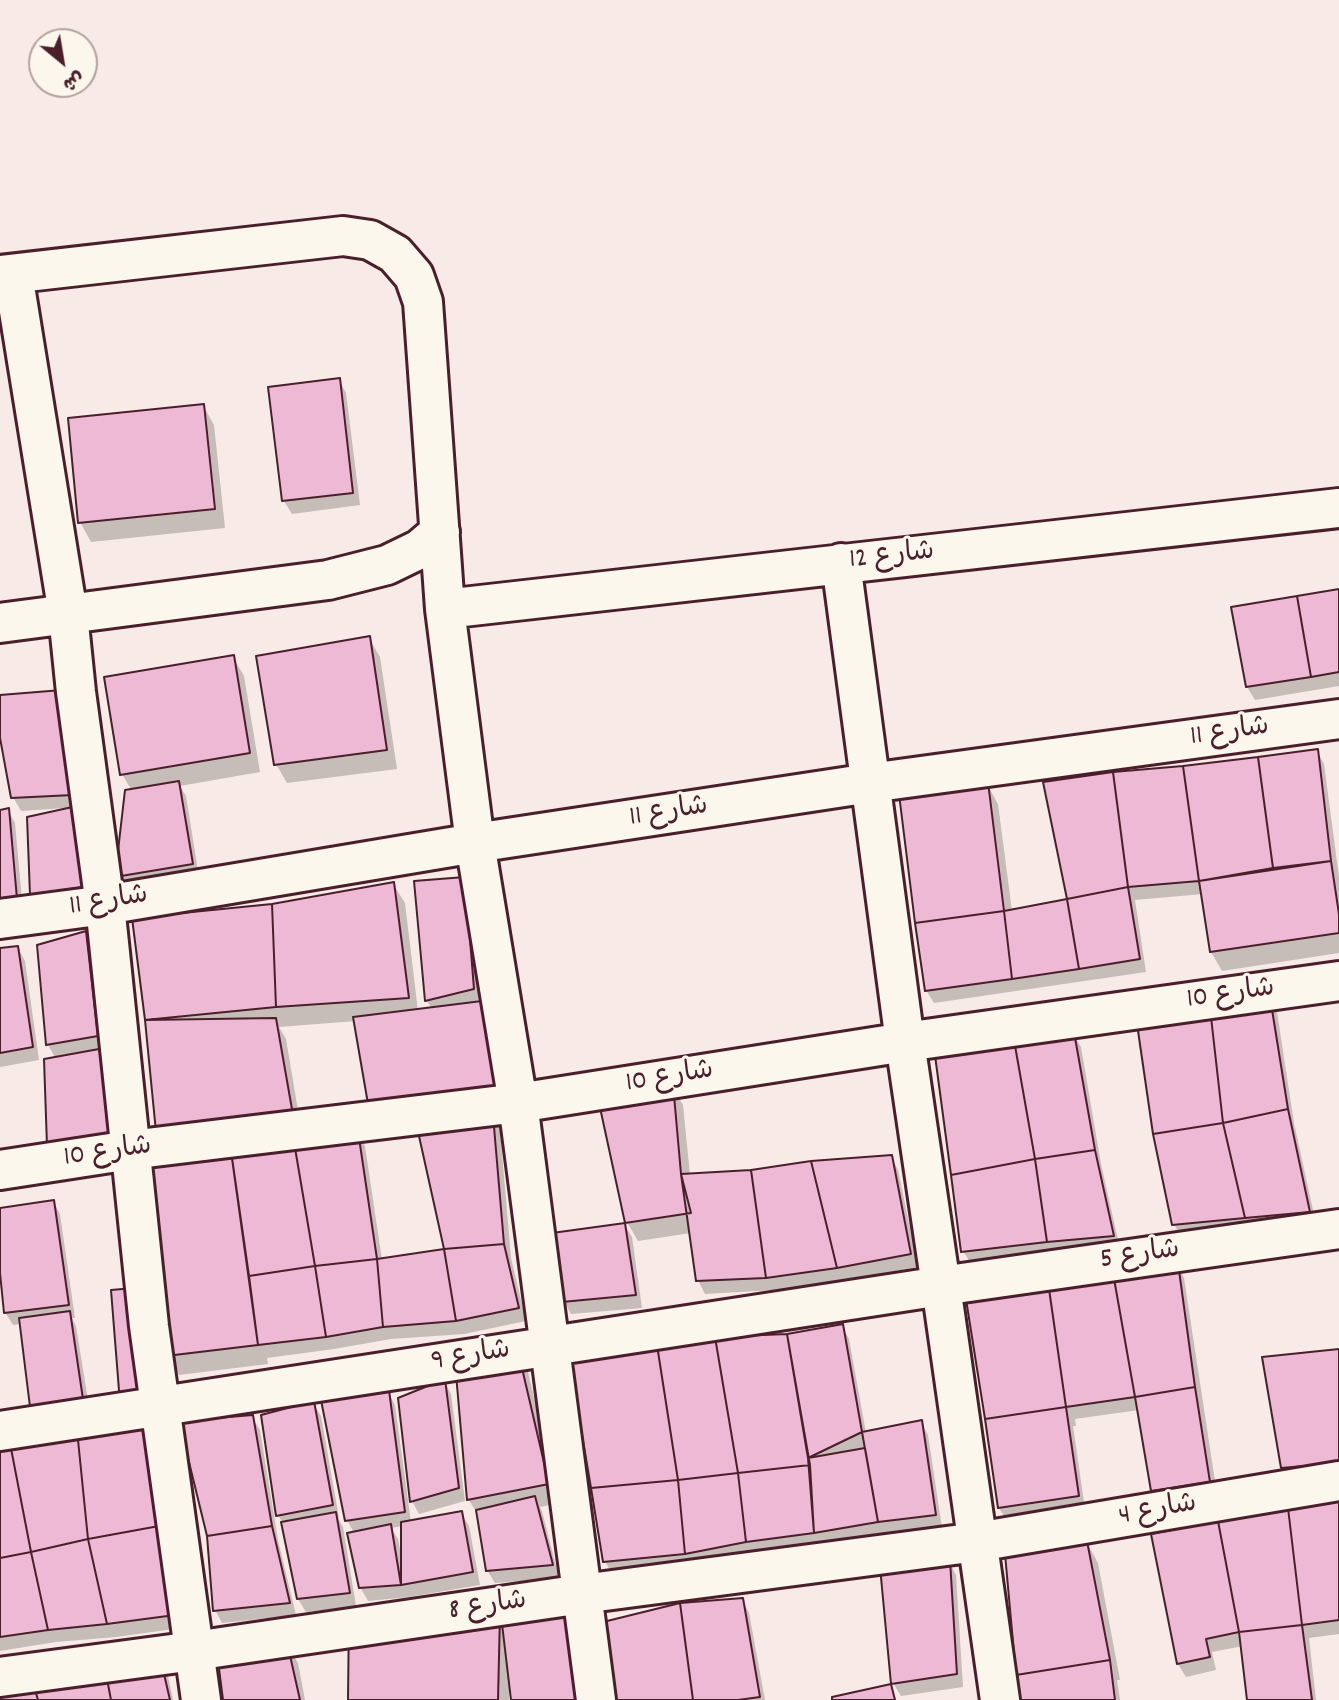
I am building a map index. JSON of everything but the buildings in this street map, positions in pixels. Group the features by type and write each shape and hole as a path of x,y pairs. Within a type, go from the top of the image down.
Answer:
{"street":[{"path":"201,1700 149,1326 105,905 68,614 6,274 343,236 370,240 395,254 414,276 423,302 446,609 475,843 518,1102 596,1700"},
{"name":"شارع 12","path":"446,609 1339,508"},
{"path":"0,623 328,580 387,565 420,549 440,532"},
{"path":"841,563 905,1042 999,1700"},
{"name":"شارع 11","path":"0,919 105,905 475,843 870,783 1339,719"},
{"name":"شارع 10","path":"0,1170 130,1150 518,1102 905,1042 1339,981"},
{"name":"شارع 5","path":"941,1286 1339,1229"},
{"name":"شارع 9","path":"0,1431 941,1286"},
{"name":"شارع 4","path":"977,1542 1339,1481"},
{"name":"شارع 8","path":"0,1677 582,1594 977,1542"}]}
